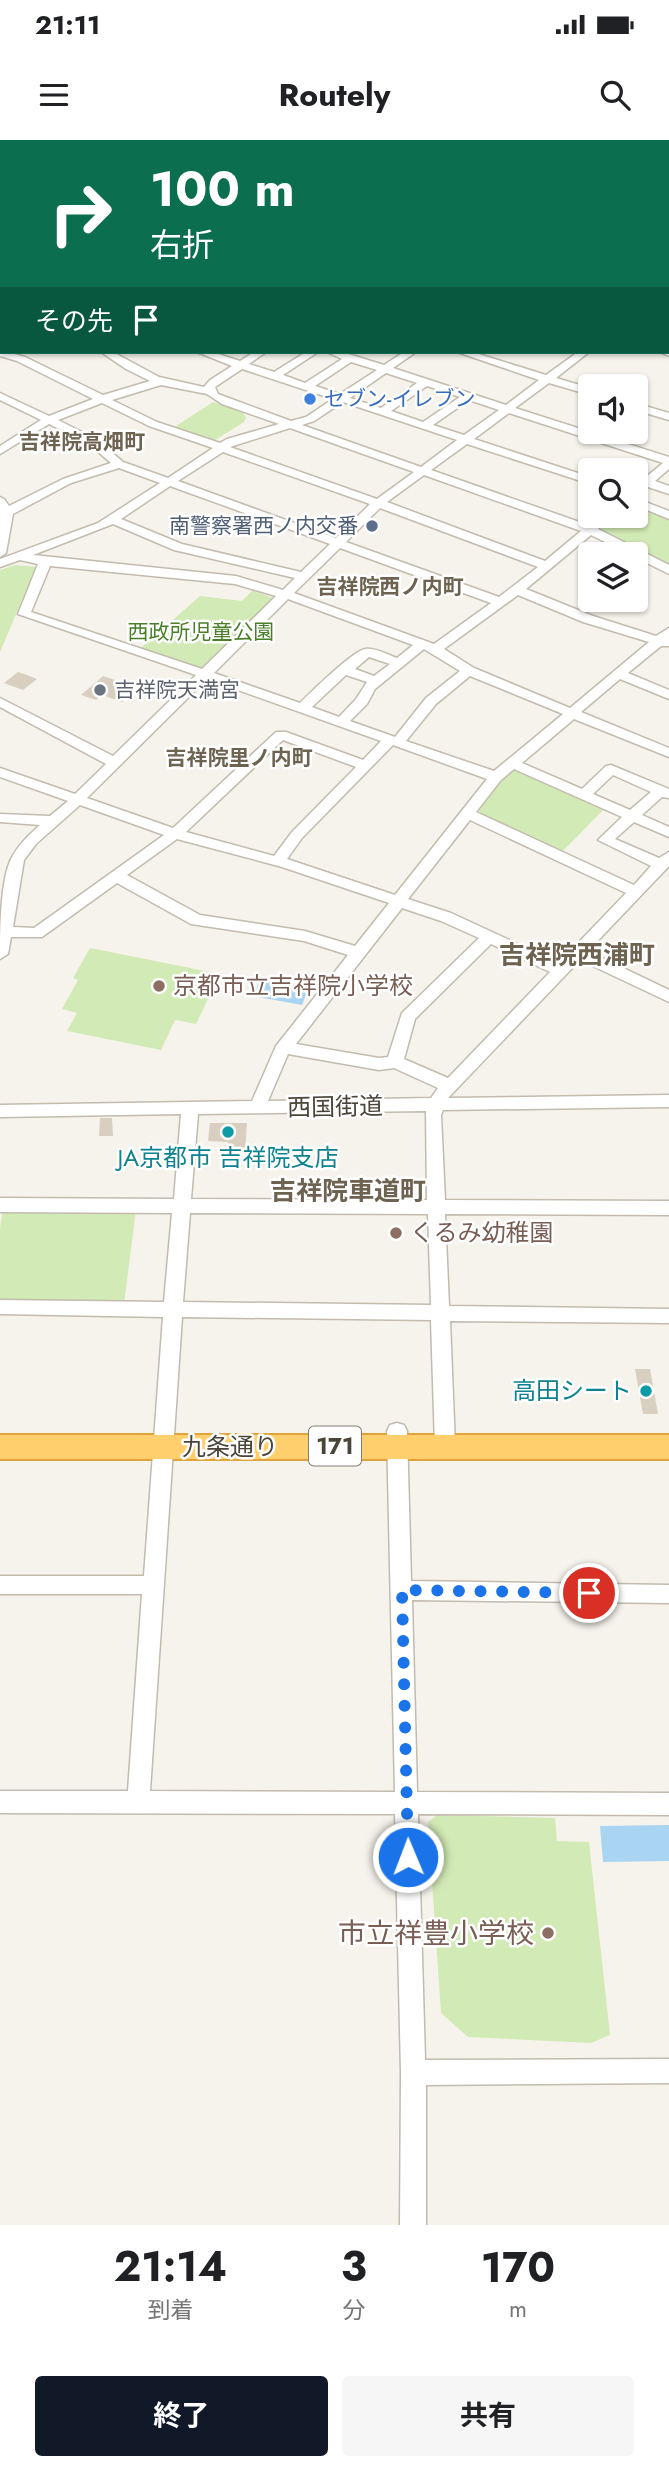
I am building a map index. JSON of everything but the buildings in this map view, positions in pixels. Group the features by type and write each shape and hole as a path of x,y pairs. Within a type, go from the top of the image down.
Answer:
{"highway":[{"name":"九条通り","path":"0,1447 163,1439 445,1438 669,1430"},
{"name":"九条通り","path":"0,1432 163,1439"},
{"name":"九条通り","path":"445,1438 669,1447"}],"street":[{"path":"4,354 21,359 153,424 294,472 376,505 547,566"},
{"path":"109,354 129,369 192,391 210,391 219,399 590,530 669,570"},
{"path":"208,354 578,477"},
{"path":"210,391 214,382 258,354"},
{"path":"275,376 310,354"},
{"path":"338,354 669,462"},
{"path":"234,440 293,426 310,419 408,354"},
{"path":"468,354 578,388"},
{"path":"0,954 2,932 18,860 31,841 77,800 279,601 283,593 376,505 581,354"},
{"path":"306,387 350,358"},
{"path":"0,451 50,419 102,399 163,381"},
{"path":"383,412 426,382"},
{"path":"0,396 92,441 119,464 499,601"},
{"path":"424,426 468,396"},
{"path":"0,563 90,531 113,520 234,440 251,424 254,416 250,410"},
{"path":"648,410 669,417"},
{"path":"648,480 669,462"},
{"path":"0,553 3,507 67,481 119,464"},
{"path":"648,483 669,490"},
{"path":"648,506 669,515"},
{"path":"113,520 178,547 301,576"},
{"path":"341,722 362,701 375,681 399,663 517,590 592,528"},
{"path":"20,556 45,562 236,580 283,593 429,646 469,671 669,753"},
{"path":"45,562 24,614 205,674 496,777"},
{"path":"517,590 588,619 666,639"},
{"path":"257,1108 286,1045 496,777 619,674 666,639"},
{"path":"303,708 337,674 367,652 399,663"},
{"path":"346,670 375,681"},
{"path":"278,861 297,835 364,765 394,741 432,701 469,671"},
{"path":"619,674 669,695"},
{"path":"0,702 115,762"},
{"path":"2,932 37,933 174,834 281,736 364,765"},
{"path":"513,764 669,832"},
{"path":"585,794 611,769 664,793"},
{"path":"0,772 174,834 278,861 446,917 560,970"},
{"path":"445,1438 433,1115 435,1106 450,1086 577,952 664,866 605,840 632,815 664,793"},
{"path":"469,814 636,892"},
{"path":"0,818 54,821"},
{"path":"117,876 196,919 305,936 359,953"},
{"path":"395,1062 408,1017 488,938"},
{"path":"577,952 669,998"},
{"path":"286,1045 293,1049 379,1065 395,1062 450,1086"},
{"name":"西国街道","path":"0,1111 669,1101"},
{"path":"138,1802 163,1439 190,1108"},
{"path":"0,1205 669,1208"},
{"path":"0,1307 669,1316"},
{"path":"398,1438 413,2073 413,2225"},
{"path":"0,1585 153,1585"},
{"path":"402,1590 669,1594"},
{"path":"0,1802 669,1804"},
{"path":"413,2073 669,2071"}],"green space":[{"path":"213,402 242,412 246,417 244,422 212,442 173,428"},
{"path":"648,509 669,518 669,562 666,565 648,556 648,542 621,542 600,531 600,528 648,528"},
{"path":"15,565 36,567 0,652 0,570"},
{"name":"西政所児童公園","path":"253,590 275,599 206,667 198,668 141,648 200,596 242,601"},
{"path":"512,769 520,769 605,808 561,853 482,814 479,810"},
{"path":"90,948 220,974 196,1024 175,1020 161,1050 67,1031 77,1013 62,1009 78,980 73,978"},
{"path":"3,1209 136,1210 124,1304 0,1301 0,1228"},
{"path":"437,1815 555,1818 557,1841 589,1842 610,2035 591,2043 468,2037 441,2013 428,1822"}],"water":[{"path":"260,980 308,989 302,1005 253,996"},
{"path":"669,1825 669,1861 603,1862 600,1826"}],"place":[{"name":"セブン-イレブン","path":"310,399"},
{"name":"南警察署西ノ内交番","path":"372,526"},
{"name":"吉祥院天満宮","path":"100,690"},
{"name":"京都市立吉祥院小学校","path":"159,986"},
{"name":"JA京都市 吉祥院支店","path":"228,1132"},
{"name":"くるみ幼稚園","path":"396,1233"},
{"name":"高田シート","path":"646,1391"},
{"name":"市立祥豊小学校","path":"548,1933"}],"district":[{"name":"吉祥院高畑町","path":"82,442"},
{"name":"吉祥院西ノ内町","path":"390,587"},
{"name":"吉祥院里ノ内町","path":"239,758"},
{"name":"吉祥院西浦町","path":"577,955"},
{"name":"吉祥院車道町","path":"348,1191"}],"route":[{"path":"408,1857 402,1590 589,1593"}]}
